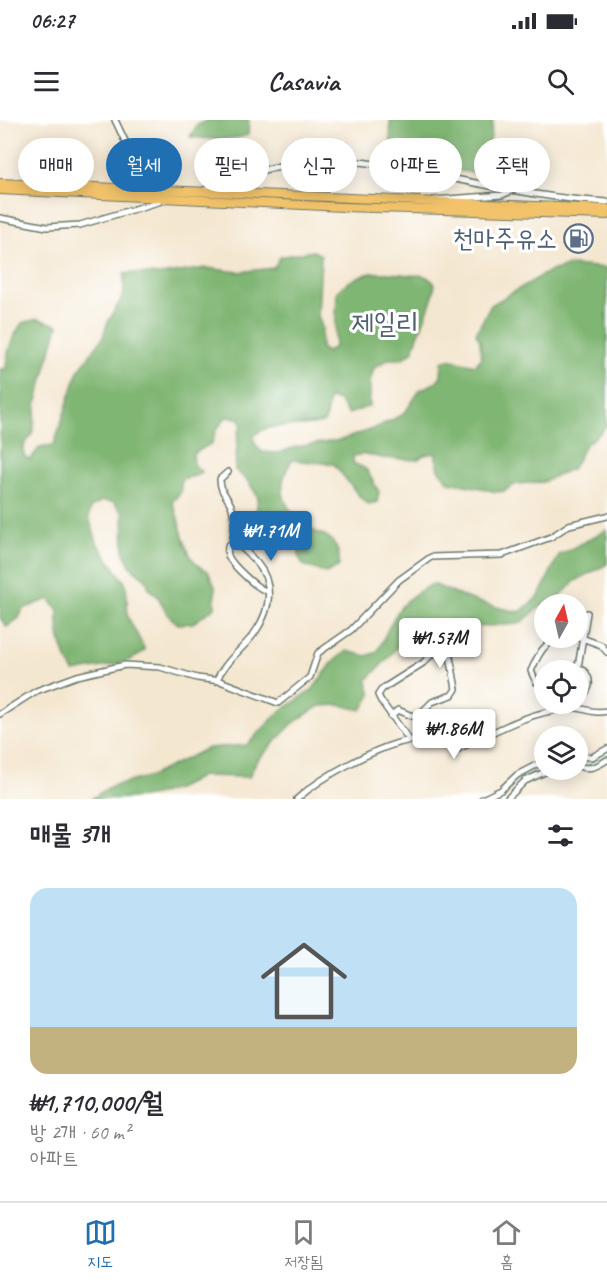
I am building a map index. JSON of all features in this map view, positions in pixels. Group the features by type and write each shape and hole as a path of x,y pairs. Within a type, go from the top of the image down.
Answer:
{"main road":[{"path":"0,183 106,188"},
{"path":"0,190 343,207 607,215"},
{"path":"196,192 607,209"}],"street":[{"path":"115,120 124,138"},
{"path":"269,168 310,161 356,162 474,183"},
{"path":"428,201 442,198 502,195 508,192"},
{"path":"523,192 566,200 607,202"},
{"path":"0,218 47,227 80,225 172,198"},
{"path":"228,472 220,479 225,498 231,506 234,531 232,543 228,546 227,552 234,564 254,585 263,591 268,591"},
{"path":"0,714 36,691 77,676 124,665 160,667 216,681 278,703 310,677 318,653 351,630 399,580 431,557 502,555 551,537 569,525 607,516"},
{"path":"216,681 231,658 256,632 269,594 269,582 263,571 246,552 232,543"},
{"path":"588,640 601,645 607,652"},
{"path":"391,716 398,710 412,716 420,714 432,702 452,695 456,689 450,656 433,653 423,663 381,689 378,695 391,716 410,741"},
{"path":"588,712 596,714 607,711"},
{"path":"297,799 310,788 375,752 410,741 436,743 458,749 522,718 538,714"},
{"path":"588,757 607,749"},
{"path":"588,769 607,760"},
{"path":"482,799 501,790 517,775 534,766"},
{"path":"507,799 525,782 534,778"}],"green space":[{"path":"208,120 249,120 248,135 234,138 190,137 197,125"},
{"path":"390,120 493,120 490,138 474,138 474,173 462,171 462,138 391,138"},
{"path":"313,251 321,255 318,316 322,327 321,348 327,352 335,346 337,291 354,279 371,273 423,276 435,284 432,299 412,352 401,359 388,359 374,368 370,381 370,406 348,414 339,401 329,398 325,422 306,426 278,426 253,436 255,444 262,452 278,453 296,447 341,440 373,429 404,414 420,390 435,383 441,376 442,362 448,359 475,365 481,359 480,341 476,333 491,305 548,272 570,265 607,268 607,425 585,445 573,468 543,482 516,484 504,491 495,492 449,482 439,470 435,453 424,455 417,460 363,454 353,456 353,463 366,469 379,492 377,502 368,504 334,464 292,460 283,481 285,500 296,517 314,531 330,538 335,546 339,556 339,566 326,573 303,565 299,557 299,545 274,522 267,525 255,520 258,497 248,481 235,470 238,434 242,424 239,418 226,417 216,430 212,443 193,454 194,465 202,472 181,479 181,492 172,502 188,551 199,566 208,571 215,587 215,607 193,623 178,624 168,615 158,597 149,588 146,579 131,567 124,553 123,513 113,502 101,501 90,508 89,518 97,543 126,584 128,617 145,650 121,663 74,672 61,642 58,610 49,599 23,609 19,618 7,627 0,618 0,369 6,369 11,345 22,323 38,319 58,325 37,401 33,433 24,445 24,456 30,460 40,447 54,445 78,371 102,339 108,322 124,294 124,274 160,275 206,268 239,272 274,268 280,257"},
{"path":"607,530 607,564 575,581 562,594 540,594 559,555"},
{"path":"433,584 454,594 520,612 534,600 534,612 519,624 470,627 432,623 405,636 367,680 371,695 362,710 340,705 319,706 293,723 256,762 249,777 201,776 175,789 149,796 91,799 111,786 149,777 208,748 247,745 278,713 313,689 333,662 346,651 367,656 377,652 403,604"}],"waterway":[{"path":"588,764 607,756"},
{"path":"494,799 534,770"}],"place":[{"name":"천마주유소","path":"578,238"}],"district":[{"name":"제일리","path":"385,322"}]}
